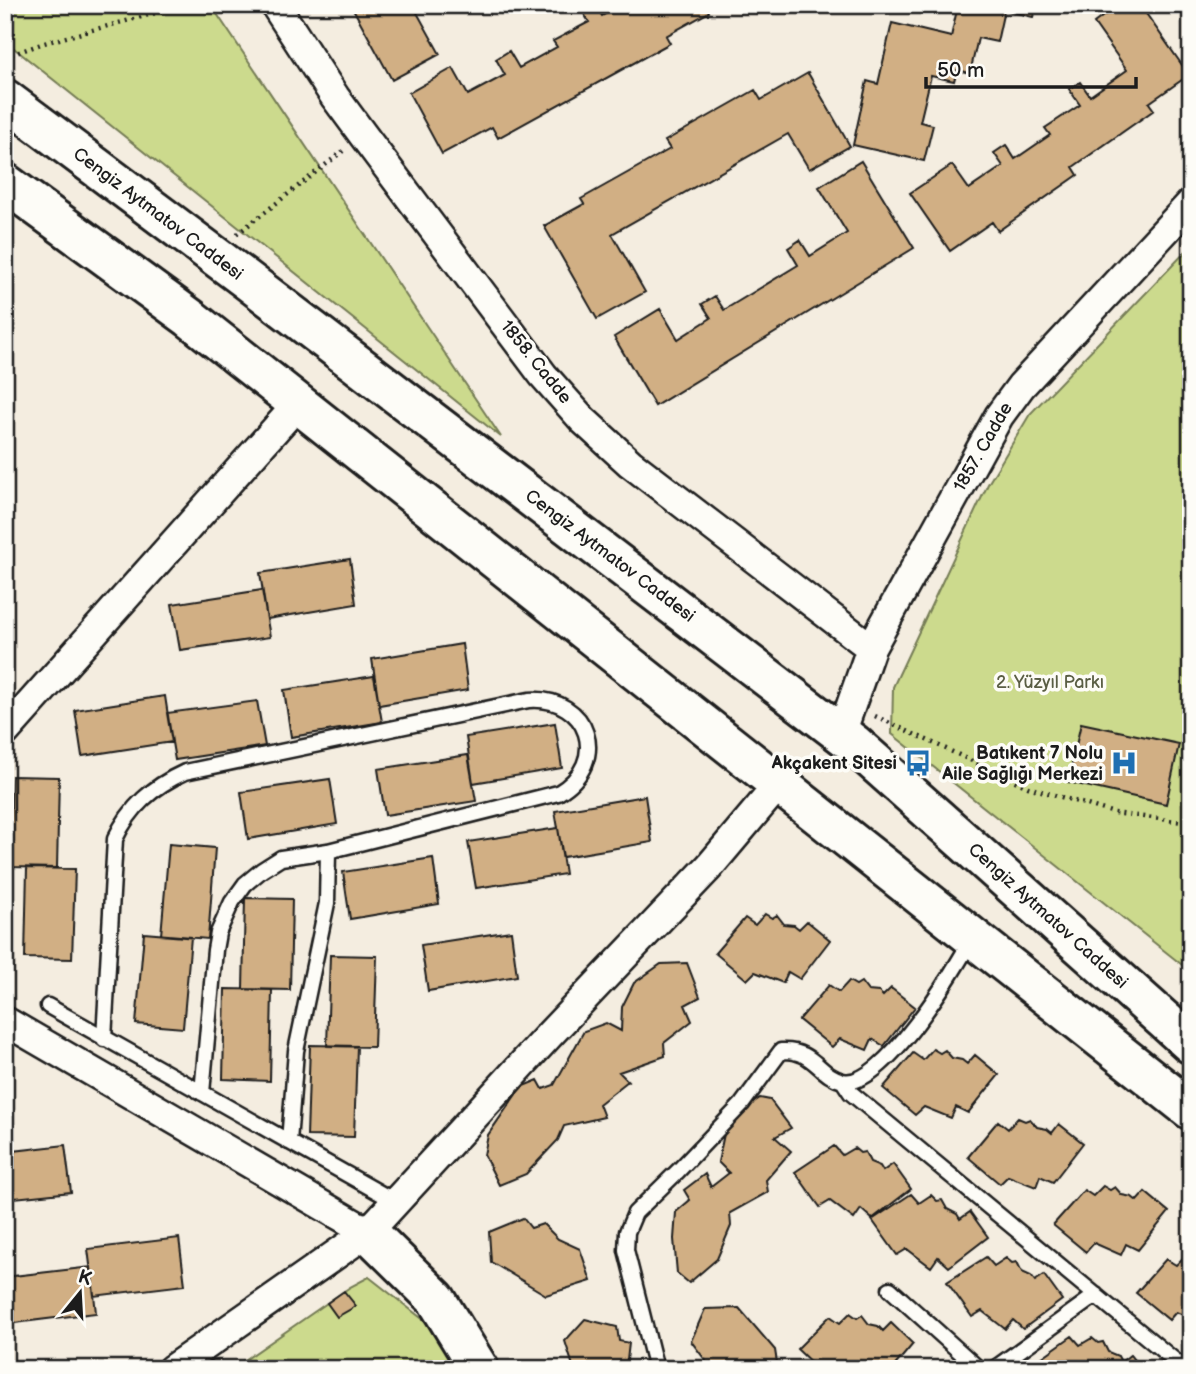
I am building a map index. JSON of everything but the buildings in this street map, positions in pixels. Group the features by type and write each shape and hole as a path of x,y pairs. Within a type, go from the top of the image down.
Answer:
{"main road":[{"name":"Cengiz Aytmatov Caddesi","path":"5,99 841,734 1191,1044"},
{"path":"5,183 190,318 1191,1110"},
{"path":"368,1232 436,1299 479,1369"}],"street":[{"name":"1858. Cadde","path":"275,5 363,135 543,375 583,420 631,463 871,648"},
{"name":"1857. Cadde","path":"841,734 871,648 1010,399 1191,203"},
{"path":"5,732 298,404"},
{"path":"172,1369 368,1232 551,1033 709,867 779,784"},
{"path":"5,1021 368,1232"}],"lane":[{"path":"104,1038 115,839 130,813 154,788 185,772 529,700 541,699 565,706 582,725 588,750 586,763 579,775 570,786 558,793 328,852 281,858 245,884 224,917 215,950 202,1093"},
{"path":"289,1142 296,1051 327,903 328,852"},
{"path":"656,1369 626,1250 626,1232 635,1213 742,1104 782,1051 803,1054 843,1081 863,1078 910,1034 933,1002 972,937"},
{"path":"48,1006 396,1202"},
{"path":"843,1081 851,1093 1185,1369"},
{"path":"890,1289 979,1369"},
{"path":"994,1369 1096,1295"}],"path":[{"path":"5,57 44,43 186,5"},
{"path":"211,254 363,135"},
{"path":"874,716 1028,788 1114,813 1191,823"}],"green space":[{"path":"5,5 211,5 501,437 5,41"},
{"name":"2. Yüzyıl Parkı","path":"1191,246 1191,972 892,734 893,687 988,484 1030,414"},
{"path":"369,1277 425,1321 459,1369 232,1369 350,1287"}],"place":[{"name":"Akçakent Sitesi","path":"918,763"},
{"name":"Batıkent 7 Nolu Aile Sağlığı Merkezi","path":"1124,763"}]}
